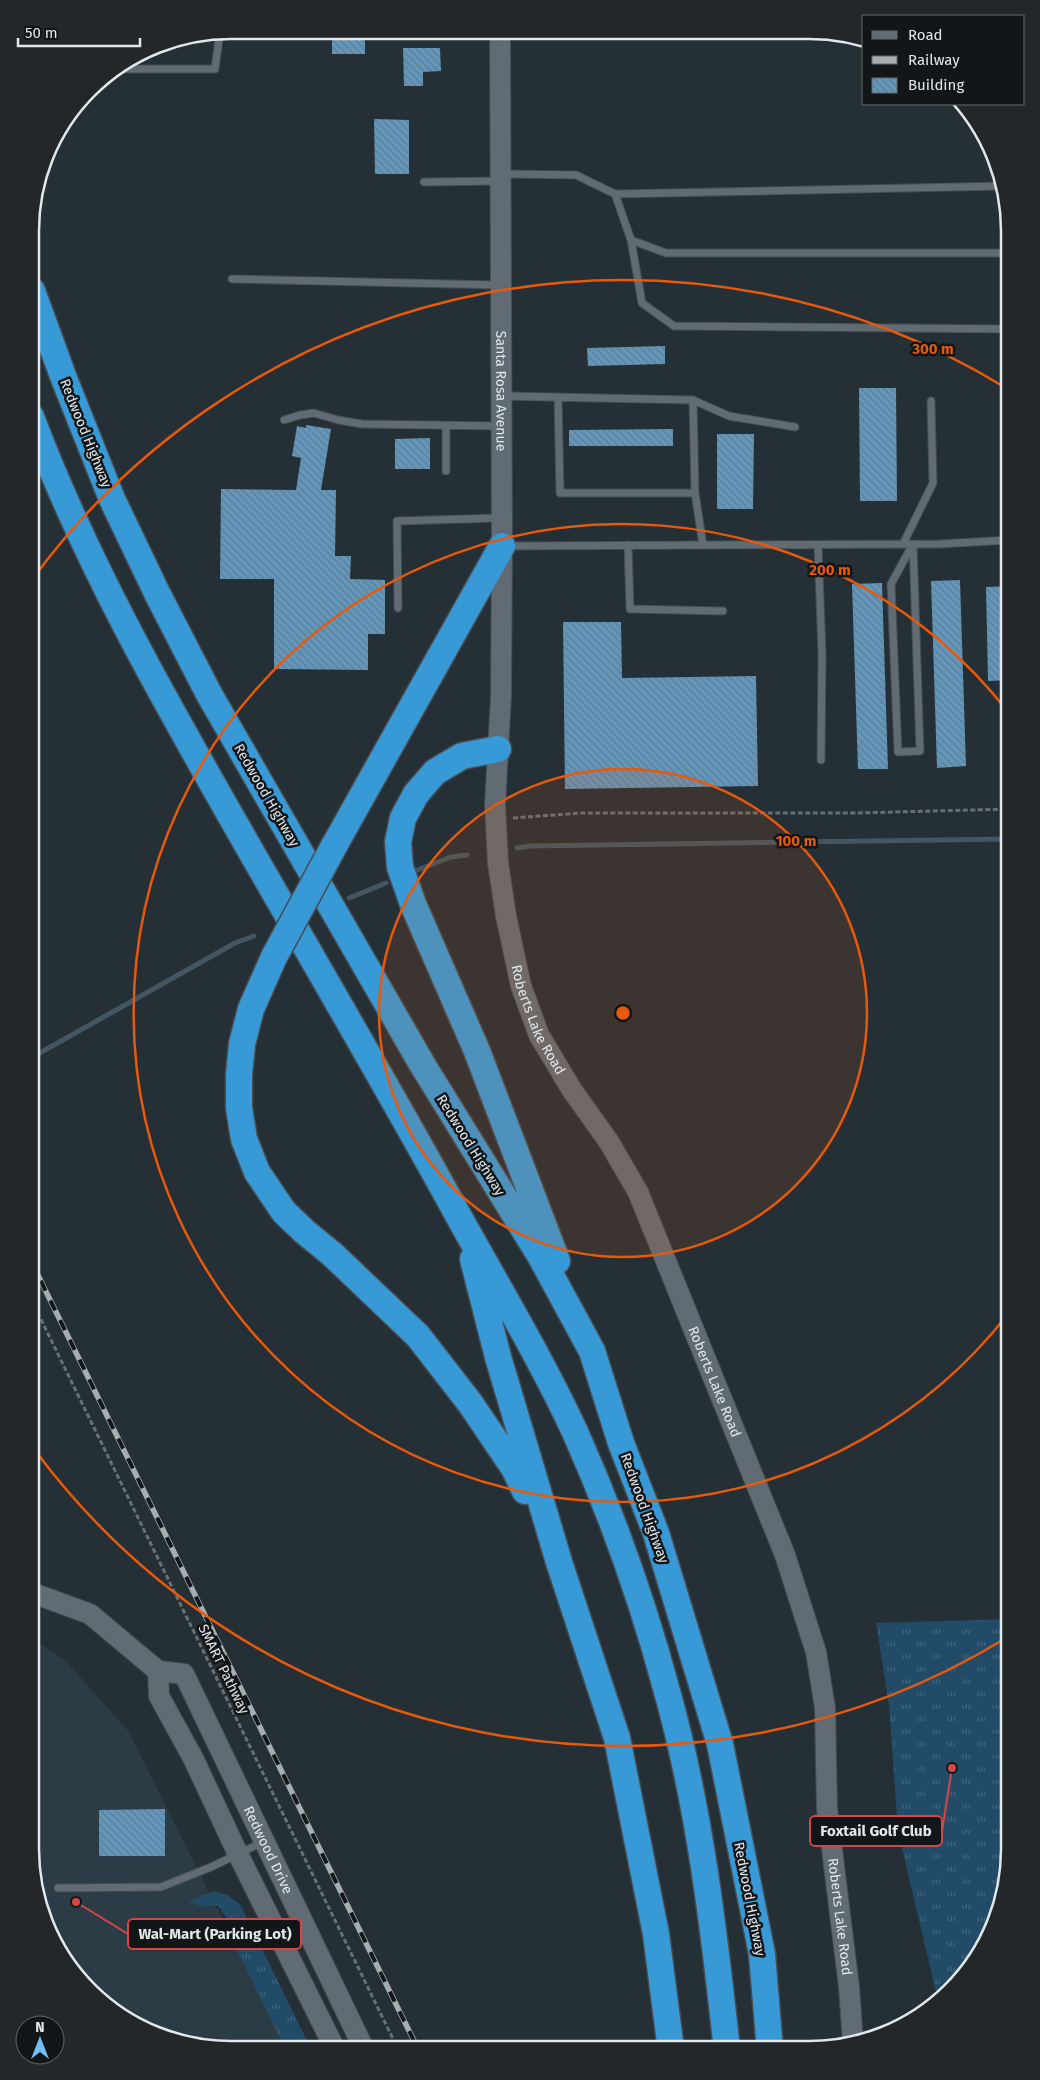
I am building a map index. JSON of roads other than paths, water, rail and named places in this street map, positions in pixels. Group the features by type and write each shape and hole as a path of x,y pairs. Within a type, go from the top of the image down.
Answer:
{"highway":[{"name":"Redwood Highway","path":"39,310 112,498 158,595 209,694 422,1064 541,1258 592,1351 621,1443 656,1533 720,1744 762,1954 769,2041"},
{"path":"39,434 81,535 127,630 176,721 543,1365 576,1434 627,1562 669,1697 686,1768 710,1904 726,2041"},
{"path":"502,546 274,957 251,1009 242,1044 239,1075 239,1108 244,1139 257,1172 284,1212 332,1254 418,1336 470,1403 514,1468 559,1562"},
{"path":"498,748 462,756 435,772 416,794 403,818 398,842 400,867 413,904 473,1042 592,1351"},
{"path":"465,1227 498,1358 559,1562 618,1738 656,1934 670,2041"}],"street":[{"name":"Santa Rosa Avenue","path":"498,748 502,546 500,39"},
{"name":"Roberts Lake Road","path":"498,748 495,812 498,864 521,986 539,1035 572,1090 609,1142 638,1192 785,1555 816,1652 825,1708 827,1809 849,1987 853,2036"},
{"path":"39,1595 90,1614 158,1671 159,1696 193,1758 238,1854 331,2041"},
{"name":"Redwood Drive","path":"158,1671 184,1674 360,2041"}],"lane":[{"path":"128,69 215,69 219,39"},
{"path":"424,182 576,175 615,194 996,186"},
{"path":"615,194 630,240 642,302 674,326 1001,329"},
{"path":"630,240 666,253 1001,253"},
{"path":"232,279 501,285"},
{"path":"502,396 693,400 729,416 795,427"},
{"path":"558,397 560,493 695,493"},
{"path":"693,400 695,493 703,545"},
{"path":"903,544 933,482 931,401"},
{"path":"284,420 300,414 314,413 362,424 502,426"},
{"path":"446,426 446,471"},
{"path":"398,608 397,520 502,518"},
{"path":"502,546 913,544 1001,540"},
{"path":"913,544 920,751 898,752 891,584 913,544"},
{"path":"818,545 822,654 821,760"},
{"path":"628,546 630,610 723,611"},
{"path":"58,1888 161,1887 211,1867 265,1841"}],"waterway":[{"path":"517,848 531,846 1001,839"},
{"path":"415,871 451,857 467,855"},
{"path":"349,898 386,883"},
{"path":"39,1053 235,943 254,936"}],"railway":[{"path":"39,1277 414,2041"}],"place":[{"name":"Foxtail Golf Club","path":"952,1768"},
{"name":"Wal-Mart (Parking Lot)","path":"76,1902"}]}
